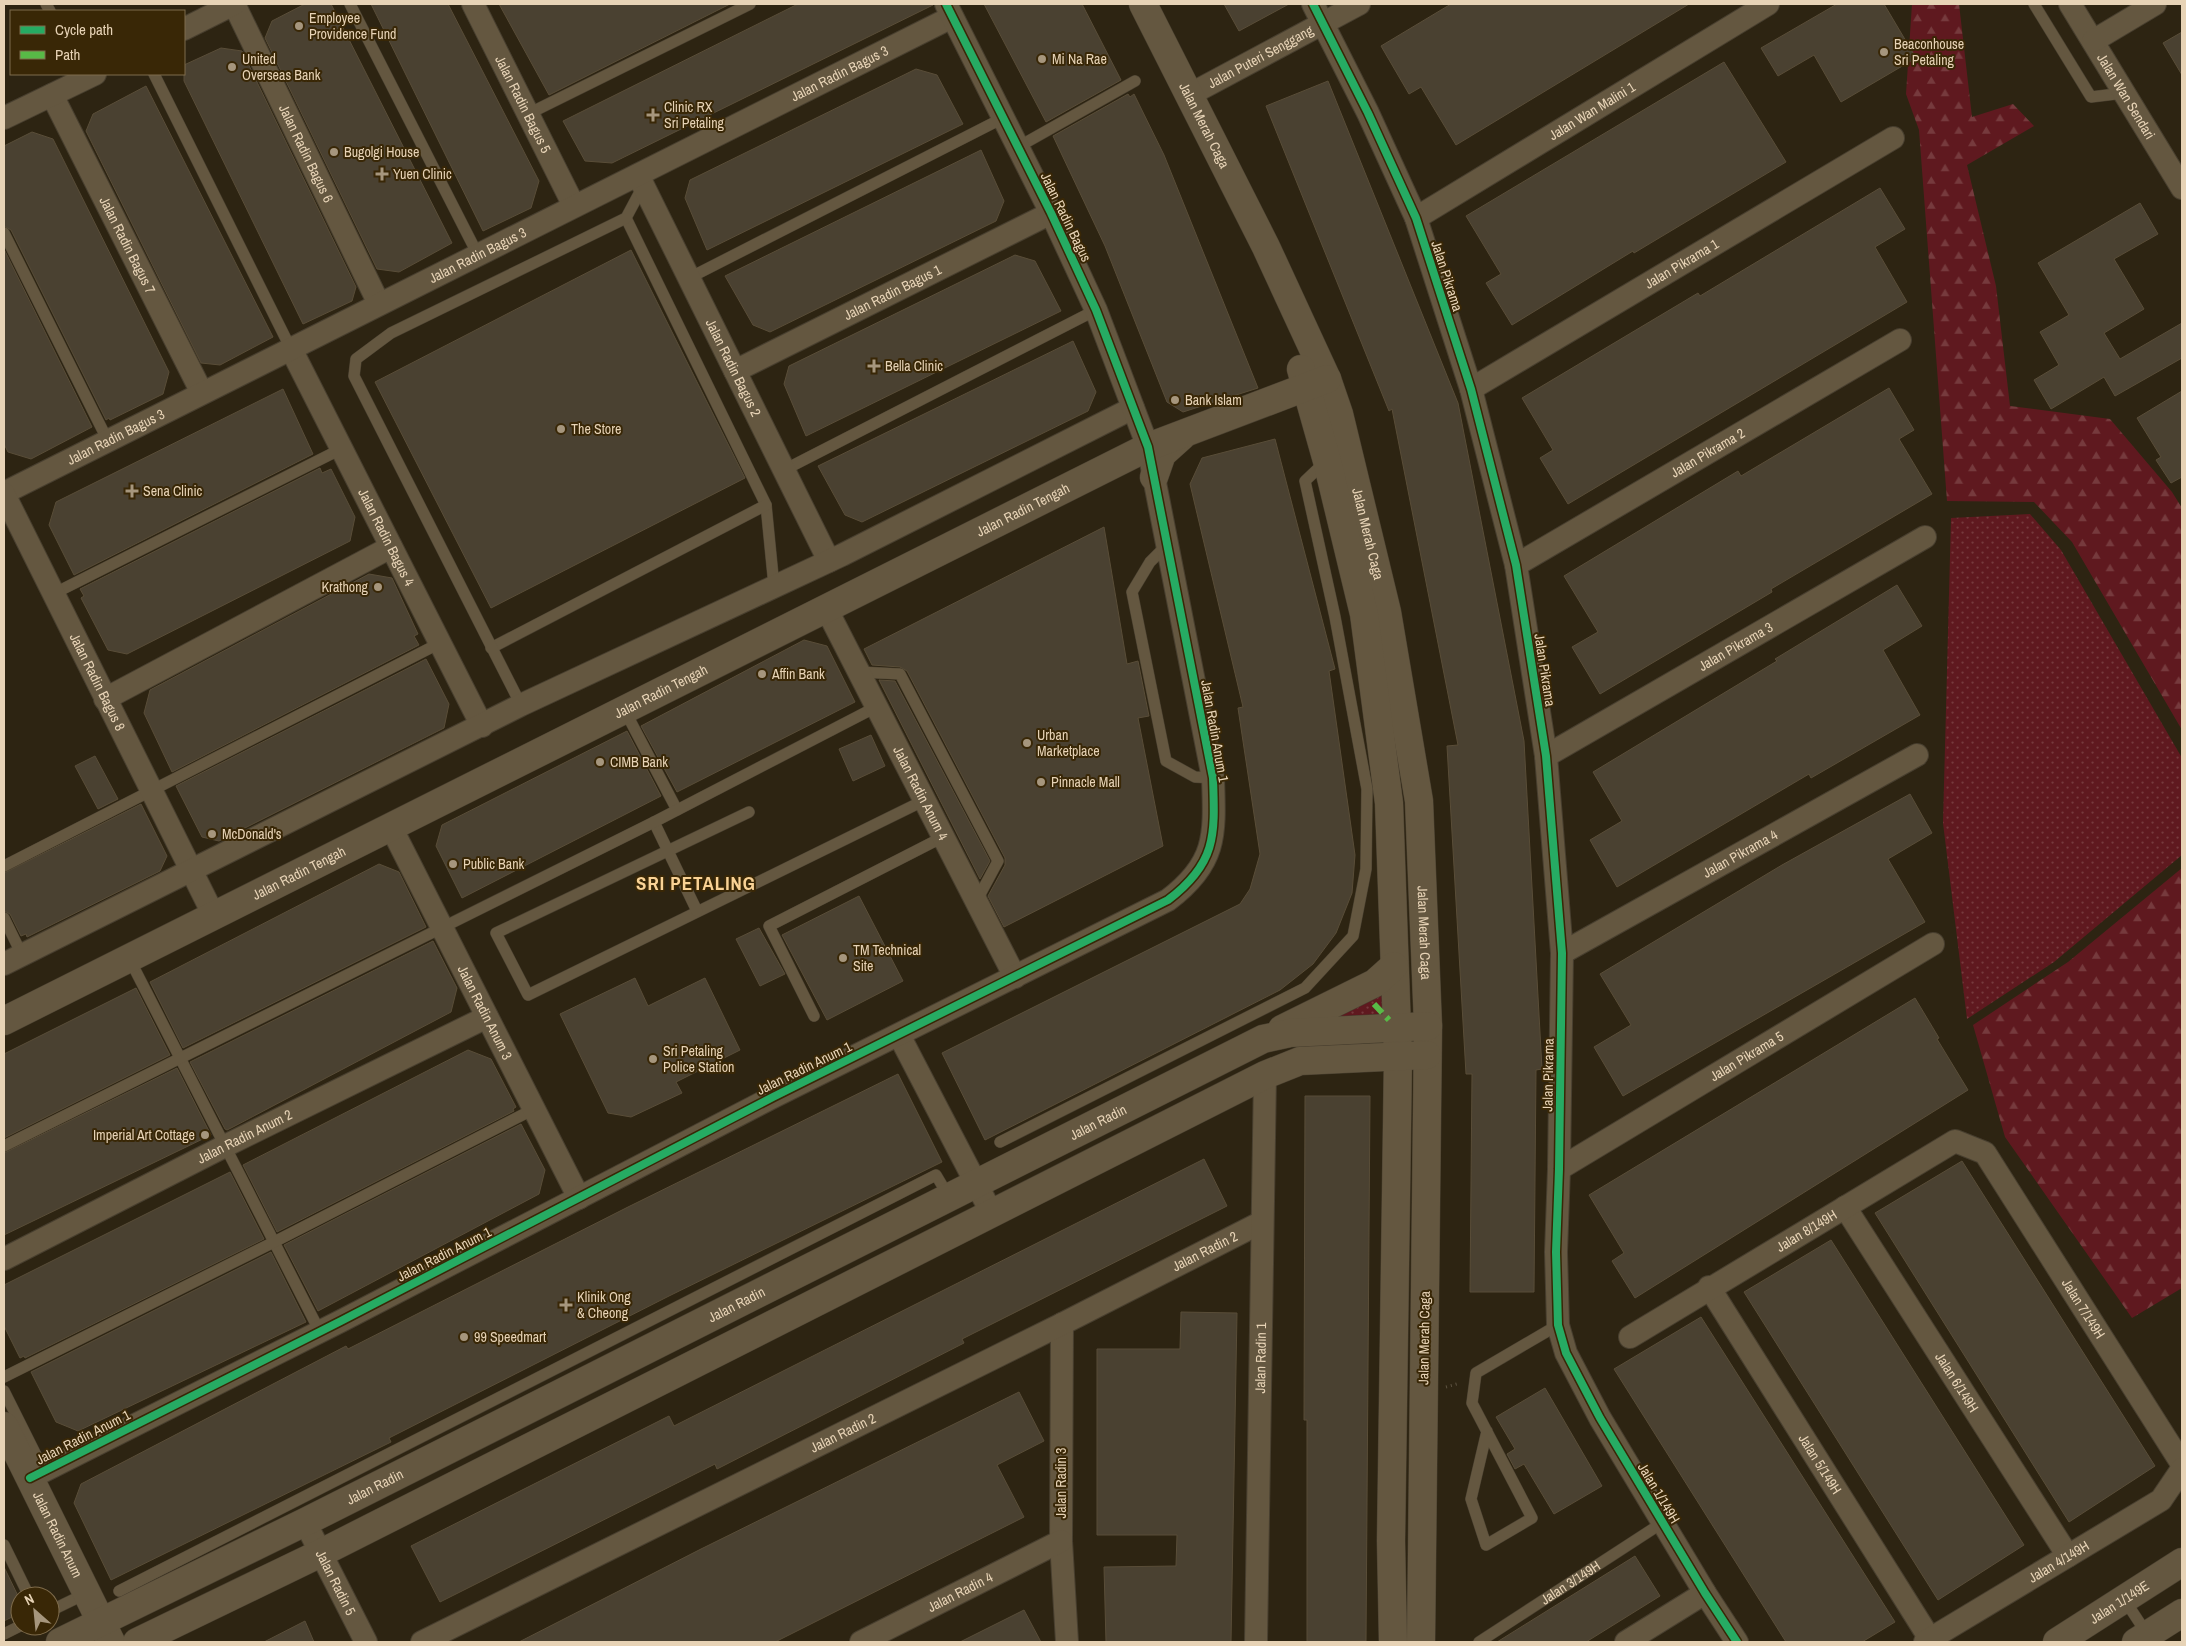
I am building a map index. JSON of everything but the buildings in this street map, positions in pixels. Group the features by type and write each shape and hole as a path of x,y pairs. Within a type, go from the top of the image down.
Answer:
{"street":[{"path":"185,28 234,4"},
{"name":"Jalan Radin Bagus 6","path":"234,4 379,304"},
{"name":"Jalan Radin Bagus 5","path":"473,4 574,206"},
{"name":"Jalan Merah Caga","path":"1143,4 1266,248 1316,383 1327,461 1364,614 1389,803 1398,1056 1391,1541 1393,1642"},
{"name":"Jalan Pikrama","path":"1313,4 1368,113 1416,218 1471,389 1516,565 1546,756 1562,953 1556,1252 1558,1325 1566,1352"},
{"name":"Jalan Puteri Senggang","path":"1189,95 1324,25 1359,4"},
{"name":"Jalan Wan Malini 1","path":"1416,218 1768,4"},
{"name":"Jalan Wan Sendari","path":"2070,4 2182,188"},
{"path":"2093,41 2155,4"},
{"name":"Jalan Radin Bagus 3","path":"4,494 574,206 640,180 949,10"},
{"name":"Jalan Radin Bagus","path":"949,10 1052,213 1096,310 1148,447"},
{"path":"4,118 87,76"},
{"name":"Jalan Radin Bagus 7","path":"52,95 202,394"},
{"name":"Jalan Pikrama 1","path":"1471,389 1893,138"},
{"name":"Jalan Radin Bagus 2","path":"640,180 829,560"},
{"name":"Jalan Radin Bagus 1","path":"735,371 1052,213"},
{"name":"Jalan Pikrama 2","path":"1516,565 1900,340"},
{"name":"Jalan Radin Bagus 4","path":"291,349 482,726"},
{"name":"Jalan Merah Caga","path":"1316,383 1338,414 1387,612 1420,801 1428,1026 1421,1642"},
{"name":"Jalan Radin Tengah","path":"4,1021 1148,447 1316,383"},
{"path":"13,960 521,705 829,560 1133,408"},
{"path":"1154,477 1162,454 1187,432"},
{"name":"Jalan Radin Anum 1","path":"37,1475 320,1332 773,1097 1168,900 1189,884 1202,865 1211,844 1214,820 1213,778 1148,447"},
{"name":"Jalan Radin Bagus 8","path":"4,494 214,916"},
{"name":"Jalan Pikrama 3","path":"1546,756 1925,537"},
{"path":"105,699 391,547"},
{"name":"Jalan Radin Anum 4","path":"826,608 878,706 1015,977"},
{"name":"Jalan Pikrama 4","path":"1562,953 1917,755"},
{"name":"Jalan Radin Anum 3","path":"391,827 579,1198"},
{"name":"Jalan Pikrama 5","path":"1559,1169 1933,944"},
{"path":"1263,1039 1375,983 1394,966"},
{"name":"Jalan Radin Anum 2","path":"4,1259 225,1146 487,1017"},
{"name":"Jalan Radin","path":"60,1642 106,1632 192,1566 305,1522 1263,1039 1290,1033 1428,1026"},
{"path":"899,1035 992,1214"},
{"path":"137,1642 321,1553 1264,1075 1300,1061 1427,1055"},
{"name":"Jalan Radin 1","path":"1256,1642 1264,1075"},
{"name":"Jalan 8/149H","path":"1630,1337 1709,1287 1955,1141 1985,1154"},
{"name":"Jalan 7/149H","path":"1985,1154 2182,1464"},
{"name":"Jalan 6/149H","path":"1845,1207 2068,1556"},
{"name":"Jalan Radin 2","path":"422,1642 1062,1324 1262,1222"},
{"name":"Jalan 5/149H","path":"1709,1287 1928,1641"},
{"name":"Jalan Radin 3","path":"1062,1324 1061,1541 1067,1642"},
{"name":"Jalan 1/149H","path":"1566,1352 1600,1418 1704,1593 1736,1642"},
{"name":"Jalan Radin Anum","path":"4,1426 37,1475 106,1632"},
{"name":"Jalan 4/149H","path":"1928,1641 2161,1500 2182,1469"},
{"name":"Jalan Radin 5","path":"305,1522 366,1642"},
{"name":"Jalan Radin 4","path":"861,1642 1061,1541"},
{"name":"Jalan 1/149E","path":"2057,1642 2182,1562"},
{"path":"1626,1642 1704,1593"},
{"path":"2145,1640 2182,1613"}],"lane":[{"path":"350,4 478,255"},
{"path":"528,114 750,4"},
{"path":"2034,4 2091,97 2124,92"},
{"path":"154,75 291,349"},
{"path":"1018,147 1135,81"},
{"path":"689,278 1003,118"},
{"path":"521,705 354,376 356,359 391,333 626,218 640,180"},
{"path":"626,218 766,505 774,586"},
{"path":"4,233 108,441"},
{"path":"784,470 1096,310"},
{"path":"54,594 341,449"},
{"path":"1000,1142 1305,988 1353,936 1366,869 1367,789 1335,617 1305,481 1327,461"},
{"path":"491,648 766,505"},
{"path":"1167,545 1150,562 1132,592 1166,761 1195,777 1213,778"},
{"path":"4,866 440,643"},
{"path":"860,672 900,674 998,861 976,902"},
{"path":"4,1146 441,926 654,822 878,706"},
{"path":"624,709 677,810"},
{"path":"749,812 496,933 528,995 925,800"},
{"path":"654,822 697,911"},
{"path":"814,1016 769,926 944,837"},
{"path":"4,918 13,960"},
{"path":"129,958 320,1332"},
{"path":"4,1377 534,1109"},
{"path":"1023,1130 1036,1154"},
{"path":"119,1591 192,1566 936,1175 949,1198"},
{"path":"1487,1431 1470,1499 1486,1544 1532,1518 1487,1431 1472,1403 1476,1373 1558,1325"},
{"path":"4,1391 37,1475"},
{"name":"Jalan 3/149H","path":"1479,1642 1662,1523"},
{"path":"4,1545 24,1586"},
{"path":"60,1606 88,1592"},
{"path":"2124,1599 2145,1640"}],"green space":[{"path":"1912,4 1959,4 1972,117 2013,104 2034,126 1967,165 1996,286 2010,406 2110,419 2172,492 2182,508 2182,730 2072,542 2034,502 1947,501 1919,130 1906,94"},
{"path":"2030,514 2061,550 2182,758 2182,855 2054,962 1967,1019 1943,823 1951,518"},
{"path":"2182,868 2182,1288 2132,1318 2005,1137 1973,1025 2068,962"},
{"path":"1389,990 1392,1025 1319,1027"}],"marked path":[{"path":"1374,1004 1389,1020"}],"cycle path":[{"path":"30,1478 341,1321 773,1097 1168,900 1196,873 1210,846 1213,832 1213,778 1148,447 1096,310 1051,213 946,4"},
{"path":"1313,4 1368,113 1416,218 1471,389 1516,565 1546,756 1562,953 1556,1252 1558,1325 1566,1353 1600,1418 1705,1593 1737,1642"}],"place":[{"name":"Employee Providence Fund","path":"299,26"},
{"name":"Beaconhouse Sri Petaling","path":"1884,52"},
{"name":"Mi Na Rae","path":"1042,59"},
{"name":"United Overseas Bank","path":"232,67"},
{"name":"Clinic RX Sri Petaling","path":"653,115"},
{"name":"Bugolgi House","path":"334,152"},
{"name":"Yuen Clinic","path":"382,174"},
{"name":"Bella Clinic","path":"874,366"},
{"name":"Bank Islam","path":"1175,400"},
{"name":"The Store","path":"561,429"},
{"name":"Sena Clinic","path":"132,491"},
{"name":"Krathong","path":"378,587"},
{"name":"Affin Bank","path":"762,674"},
{"name":"Urban Marketplace","path":"1027,743"},
{"name":"CIMB Bank","path":"600,762"},
{"name":"Pinnacle Mall","path":"1041,782"},
{"name":"McDonald's","path":"212,834"},
{"name":"Public Bank","path":"453,864"},
{"name":"TM Technical Site","path":"843,958"},
{"name":"Sri Petaling Police Station","path":"653,1059"},
{"name":"Imperial Art Cottage","path":"205,1135"},
{"name":"Klinik Ong & Cheong","path":"566,1305"},
{"name":"99 Speedmart","path":"464,1337"}],"district":[{"name":"SRI PETALING","path":"696,883"}]}
